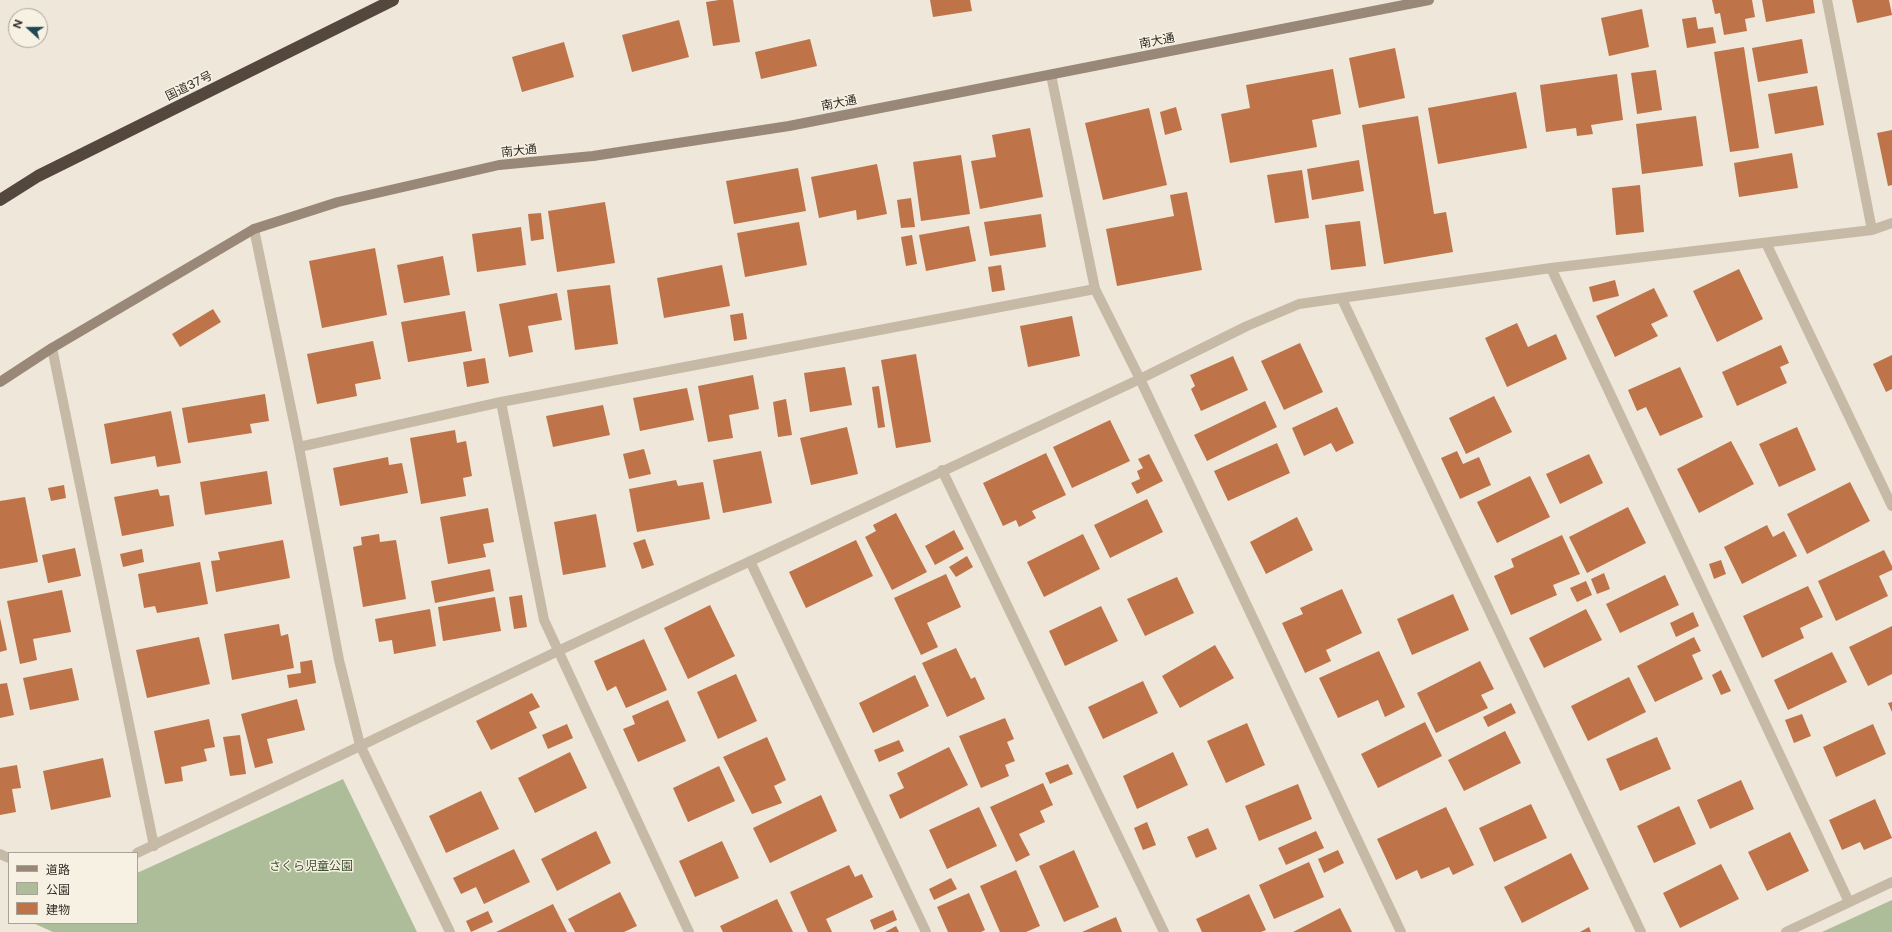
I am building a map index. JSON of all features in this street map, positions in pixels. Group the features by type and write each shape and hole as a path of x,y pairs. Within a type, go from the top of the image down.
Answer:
{"highway":[{"name":"国道37号","path":"0,200 38,176 393,0"}],"street":[{"name":"南大通","path":"0,382 52,348 254,229 338,202 499,165 593,156 789,126 1429,0"},
{"path":"1827,0 1872,230"},
{"path":"1051,75 1095,289 1140,379 1401,932"},
{"path":"138,853 558,651 942,470 1140,379 1248,326 1299,304 1551,268 1766,244 1872,230 1892,223"},
{"path":"254,229 339,660 360,745 450,932"},
{"path":"1766,244 1892,506"},
{"path":"1551,268 1849,902"},
{"path":"298,447 501,402 1095,289"},
{"path":"1342,299 1641,932"},
{"path":"52,348 154,846"},
{"path":"501,402 544,620 689,932"},
{"path":"942,470 1164,932"},
{"path":"750,561 926,932"},
{"path":"1786,932 1892,882"}],"green space":[{"name":"さくら児童公園","path":"343,779 417,932 53,932 35,924 138,924 138,873"},
{"path":"1892,900 1892,932 1822,932"}],"building":[{"path":"733,0 740,42 713,46 706,2"},
{"path":"930,0 970,0 972,11 933,17"},
{"path":"1712,0 1752,0 1755,17 1745,19 1747,31 1724,35 1720,13 1715,14"},
{"path":"1762,0 1813,0 1815,13 1766,22"},
{"path":"1852,0 1889,0 1892,15 1857,23"},
{"path":"1642,9 1649,47 1609,56 1601,18"},
{"path":"1696,17 1698,29 1713,27 1716,43 1687,48 1682,19"},
{"path":"679,20 689,57 632,72 622,35"},
{"path":"810,39 817,66 761,79 755,52"},
{"path":"1802,39 1808,73 1758,82 1752,48"},
{"path":"564,42 574,77 522,92 512,57"},
{"path":"1744,47 1759,148 1730,152 1714,52"},
{"path":"1395,48 1405,98 1359,108 1349,58"},
{"path":"1333,69 1341,114 1312,120 1317,147 1230,163 1221,114 1250,108 1246,85"},
{"path":"1656,70 1662,110 1637,114 1631,73"},
{"path":"1617,74 1623,120 1591,125 1593,134 1577,136 1576,128 1546,132 1540,85"},
{"path":"1817,86 1824,125 1775,134 1768,94"},
{"path":"1516,92 1527,148 1438,164 1428,108"},
{"path":"1176,107 1182,130 1165,135 1160,112"},
{"path":"1149,108 1167,185 1103,200 1085,123"},
{"path":"1418,116 1434,214 1446,212 1453,252 1384,264 1362,125"},
{"path":"1696,116 1703,166 1642,174 1636,124"},
{"path":"1030,128 1043,197 980,209 971,161 996,157 992,135"},
{"path":"1892,130 1892,185 1888,186 1877,133"},
{"path":"1792,153 1798,188 1739,197 1734,163"},
{"path":"961,155 970,214 921,221 913,162"},
{"path":"1359,160 1364,191 1312,200 1307,169"},
{"path":"877,164 887,214 857,220 856,210 819,218 811,177"},
{"path":"798,168 806,211 734,224 726,181"},
{"path":"1302,170 1309,218 1275,223 1267,175"},
{"path":"1640,185 1644,232 1616,235 1612,188"},
{"path":"1187,192 1202,270 1117,286 1106,229 1174,216 1170,195"},
{"path":"911,198 915,227 901,228 897,200"},
{"path":"605,202 615,263 557,272 548,211"},
{"path":"541,213 544,239 531,241 528,214"},
{"path":"1041,214 1046,247 990,256 984,222"},
{"path":"1360,221 1366,266 1331,270 1325,225"},
{"path":"799,222 807,265 745,277 737,233"},
{"path":"969,226 976,261 926,271 919,235"},
{"path":"521,227 526,265 477,272 472,234"},
{"path":"912,235 917,264 906,266 901,237"},
{"path":"375,248 387,315 322,328 309,261"},
{"path":"443,256 450,295 404,303 397,265"},
{"path":"722,265 730,306 664,318 657,278"},
{"path":"1001,265 1005,290 992,292 988,267"},
{"path":"1739,269 1763,319 1717,342 1693,291"},
{"path":"1615,280 1619,296 1593,302 1589,287"},
{"path":"610,285 618,344 575,350 567,290"},
{"path":"1654,288 1668,316 1651,324 1658,336 1615,357 1596,316"},
{"path":"557,293 562,320 528,326 533,352 509,357 499,304"},
{"path":"213,309 221,322 180,347 172,334"},
{"path":"465,311 472,351 408,362 401,322"},
{"path":"743,313 747,339 734,341 730,315"},
{"path":"1072,316 1080,356 1028,367 1020,326"},
{"path":"1517,323 1528,347 1556,334 1567,359 1507,387 1485,338"},
{"path":"373,341 381,379 355,384 357,396 317,404 307,354"},
{"path":"1300,343 1323,392 1284,410 1261,361"},
{"path":"1781,345 1789,363 1780,367 1787,383 1737,406 1722,372"},
{"path":"916,354 931,442 896,448 881,360"},
{"path":"1892,355 1892,389 1886,392 1873,364"},
{"path":"1233,356 1248,390 1201,411 1191,389 1195,386 1190,375"},
{"path":"485,358 489,383 467,387 463,362"},
{"path":"845,367 852,405 810,412 804,373"},
{"path":"1680,367 1703,417 1660,436 1646,407 1637,411 1628,390"},
{"path":"753,375 759,409 729,415 733,438 708,442 698,386"},
{"path":"879,386 885,427 878,428 872,387"},
{"path":"687,388 694,420 640,431 633,398"},
{"path":"265,394 269,421 250,424 252,433 188,443 182,408"},
{"path":"1494,396 1512,432 1466,454 1449,418"},
{"path":"786,399 792,435 778,437 773,402"},
{"path":"1265,401 1277,427 1207,461 1194,435"},
{"path":"603,405 610,435 553,447 546,416"},
{"path":"1337,407 1354,443 1336,452 1331,443 1304,456 1292,428"},
{"path":"171,411 181,463 157,467 155,456 111,464 104,424"},
{"path":"1110,420 1130,461 1072,488 1053,447"},
{"path":"847,427 858,474 811,485 800,438"},
{"path":"1797,427 1816,470 1779,487 1759,444"},
{"path":"455,430 457,443 466,441 472,476 463,478 466,496 421,504 410,438"},
{"path":"1731,441 1754,484 1699,513 1677,469"},
{"path":"1277,443 1290,473 1228,501 1214,471"},
{"path":"644,449 651,474 629,479 623,454"},
{"path":"761,451 772,503 723,513 713,460"},
{"path":"1457,451 1463,464 1479,457 1491,485 1460,499 1441,458"},
{"path":"1046,453 1066,495 1032,511 1036,518 1019,527 1016,520 1003,526 983,483"},
{"path":"1149,454 1163,481 1137,494 1131,483 1140,479 1137,471 1143,468 1138,459"},
{"path":"1589,454 1603,483 1560,504 1546,474"},
{"path":"388,457 389,465 402,463 408,493 340,506 333,468"},
{"path":"267,471 272,504 205,515 200,482"},
{"path":"1530,476 1550,517 1497,543 1477,502"},
{"path":"676,480 678,486 703,482 710,519 637,532 629,489"},
{"path":"1850,482 1870,521 1807,554 1787,514"},
{"path":"64,485 66,498 51,501 48,488"},
{"path":"158,489 160,496 169,495 174,526 122,536 114,497"},
{"path":"25,497 38,562 0,569 0,501"},
{"path":"1147,499 1163,532 1110,558 1094,525"},
{"path":"1628,507 1646,543 1587,573 1569,537"},
{"path":"488,508 494,542 483,544 486,557 448,564 440,517"},
{"path":"896,513 927,572 892,590 865,537 876,531 873,525"},
{"path":"596,514 606,567 563,575 554,522"},
{"path":"1297,517 1313,550 1266,574 1250,542"},
{"path":"1767,525 1773,537 1784,531 1797,556 1742,584 1724,547"},
{"path":"954,530 964,549 935,565 925,546"},
{"path":"379,534 380,542 396,540 406,599 363,607 353,547 362,545 361,537"},
{"path":"1083,534 1100,569 1044,597 1027,562"},
{"path":"1562,535 1580,574 1553,585 1557,595 1511,615 1494,576 1514,567 1511,559"},
{"path":"645,539 654,565 642,569 633,543"},
{"path":"283,540 290,578 216,592 211,561 220,560 218,552"},
{"path":"856,540 873,576 806,608 789,572"},
{"path":"75,548 81,576 48,583 42,555"},
{"path":"142,549 144,562 123,567 120,554"},
{"path":"1884,550 1892,566 1892,570 1879,576 1888,596 1836,621 1818,581"},
{"path":"967,556 973,567 956,577 949,567"},
{"path":"1721,560 1726,574 1714,579 1709,564"},
{"path":"200,562 208,604 157,613 155,606 144,608 138,574"},
{"path":"490,569 494,591 435,603 431,581"},
{"path":"1604,573 1610,589 1597,594 1591,579"},
{"path":"946,574 961,607 927,623 938,647 921,655 894,598"},
{"path":"1665,575 1679,605 1620,633 1606,604"},
{"path":"1177,577 1194,613 1145,636 1127,599"},
{"path":"1586,581 1592,595 1577,602 1570,588"},
{"path":"1808,586 1823,617 1800,628 1804,638 1762,658 1743,616"},
{"path":"1342,589 1362,633 1326,650 1331,661 1305,673 1282,623 1303,614 1300,608"},
{"path":"62,590 71,632 33,639 37,660 20,664 7,601"},
{"path":"1453,594 1469,630 1412,655 1397,619"},
{"path":"522,595 527,627 514,629 509,597"},
{"path":"495,597 501,631 443,641 438,607"},
{"path":"710,605 735,656 688,679 664,628"},
{"path":"1101,606 1118,641 1065,666 1049,631"},
{"path":"430,609 436,646 394,654 392,640 379,642 375,619"},
{"path":"1586,609 1602,640 1544,668 1529,638"},
{"path":"1693,612 1699,626 1676,637 1670,623"},
{"path":"0,618 7,650 0,652"},
{"path":"279,624 281,636 288,634 294,668 232,680 224,634"},
{"path":"1892,626 1892,674 1868,686 1849,647"},
{"path":"199,637 210,684 147,698 136,650"},
{"path":"1694,637 1701,651 1692,655 1703,679 1655,702 1637,666"},
{"path":"644,639 667,690 626,708 616,686 607,691 594,661"},
{"path":"1215,645 1234,678 1180,708 1162,676"},
{"path":"956,648 971,679 975,677 985,699 947,717 922,663"},
{"path":"1379,651 1405,707 1385,717 1378,700 1338,718 1319,678"},
{"path":"1832,652 1847,682 1788,710 1774,680"},
{"path":"312,660 316,683 289,688 287,675 301,673 300,662"},
{"path":"1480,661 1494,689 1481,695 1488,708 1436,733 1417,693"},
{"path":"72,668 79,700 30,710 23,678"},
{"path":"1721,670 1731,691 1721,695 1712,675"},
{"path":"736,674 757,721 718,739 697,692"},
{"path":"915,675 929,706 873,733 859,703"},
{"path":"1629,677 1646,712 1588,741 1571,706"},
{"path":"1143,681 1158,713 1103,739 1088,707"},
{"path":"7,683 14,715 0,718 0,684"},
{"path":"532,693 540,707 529,712 537,728 491,750 476,721"},
{"path":"297,699 305,730 267,739 273,763 255,768 241,714"},
{"path":"668,700 686,741 638,762 623,729 635,724 632,716"},
{"path":"1892,702 1892,712 1888,703"},
{"path":"1511,703 1516,713 1488,727 1483,717"},
{"path":"1802,714 1811,736 1794,743 1785,720"},
{"path":"1005,718 1014,739 1007,742 1015,761 1005,765 1009,776 981,788 959,736"},
{"path":"209,719 215,747 204,749 207,761 181,767 183,781 165,784 154,731"},
{"path":"1425,722 1442,756 1378,788 1361,754"},
{"path":"1247,723 1265,765 1226,783 1207,741"},
{"path":"567,724 573,738 548,749 542,735"},
{"path":"1873,724 1886,754 1836,777 1823,747"},
{"path":"1505,731 1521,763 1464,791 1448,760"},
{"path":"240,735 246,774 230,776 223,737"},
{"path":"767,737 786,780 774,786 782,803 752,814 723,757"},
{"path":"1657,737 1671,769 1620,791 1606,759"},
{"path":"899,740 904,751 879,762 874,750"},
{"path":"949,747 968,785 900,819 889,795 904,788 897,773"},
{"path":"570,752 587,788 535,813 518,778"},
{"path":"1173,752 1188,785 1137,809 1123,776"},
{"path":"103,758 111,797 51,810 43,771"},
{"path":"1068,764 1073,774 1050,784 1045,773"},
{"path":"17,765 21,788 12,789 16,812 0,815 0,768"},
{"path":"719,766 735,801 688,822 673,788"},
{"path":"1741,780 1754,809 1710,829 1697,800"},
{"path":"1043,783 1053,805 1040,811 1045,822 1019,834 1030,855 1016,862 990,807"},
{"path":"1298,784 1312,819 1259,841 1245,806"},
{"path":"481,791 499,829 446,853 429,816"},
{"path":"821,795 837,831 770,863 753,828"},
{"path":"1875,799 1892,838 1864,850 1860,842 1842,850 1829,820"},
{"path":"1531,804 1547,838 1494,862 1479,828"},
{"path":"1679,806 1696,844 1654,863 1637,826"},
{"path":"979,807 997,846 947,869 929,830"},
{"path":"1446,807 1474,865 1453,875 1449,867 1421,879 1417,870 1396,880 1377,839"},
{"path":"1147,822 1156,845 1143,850 1134,828"},
{"path":"1208,828 1217,849 1196,858 1187,837"},
{"path":"596,831 611,863 557,891 541,859"},
{"path":"1316,831 1324,848 1286,865 1278,848"},
{"path":"1790,832 1809,871 1767,891 1748,852"},
{"path":"722,841 739,878 695,897 679,861"},
{"path":"514,849 530,882 484,904 476,887 461,894 453,878"},
{"path":"1074,850 1099,907 1064,922 1039,866"},
{"path":"1338,850 1344,863 1324,873 1318,859"},
{"path":"1571,853 1589,889 1522,923 1504,887"},
{"path":"1309,862 1324,897 1274,919 1259,885"},
{"path":"1721,864 1739,899 1680,928 1663,893"},
{"path":"849,865 855,877 862,874 873,897 826,919 832,932 808,932 790,892"},
{"path":"1016,870 1040,926 1026,932 1000,932 980,886"},
{"path":"951,878 957,889 934,900 929,889"},
{"path":"620,892 637,926 624,932 575,932 568,919"},
{"path":"969,893 985,930 981,932 948,932 937,907"},
{"path":"1249,894 1266,930 1261,932 1202,932 1196,919"},
{"path":"777,899 793,932 723,932 720,926"},
{"path":"553,904 567,932 496,932"},
{"path":"1340,908 1352,932 1293,932"},
{"path":"893,910 897,920 874,930 870,920"},
{"path":"488,911 493,922 471,932 466,921"},
{"path":"1116,917 1122,932 1082,932"},
{"path":"896,926 899,932 885,932"},
{"path":"1589,927 1591,932 1580,932"}]}
